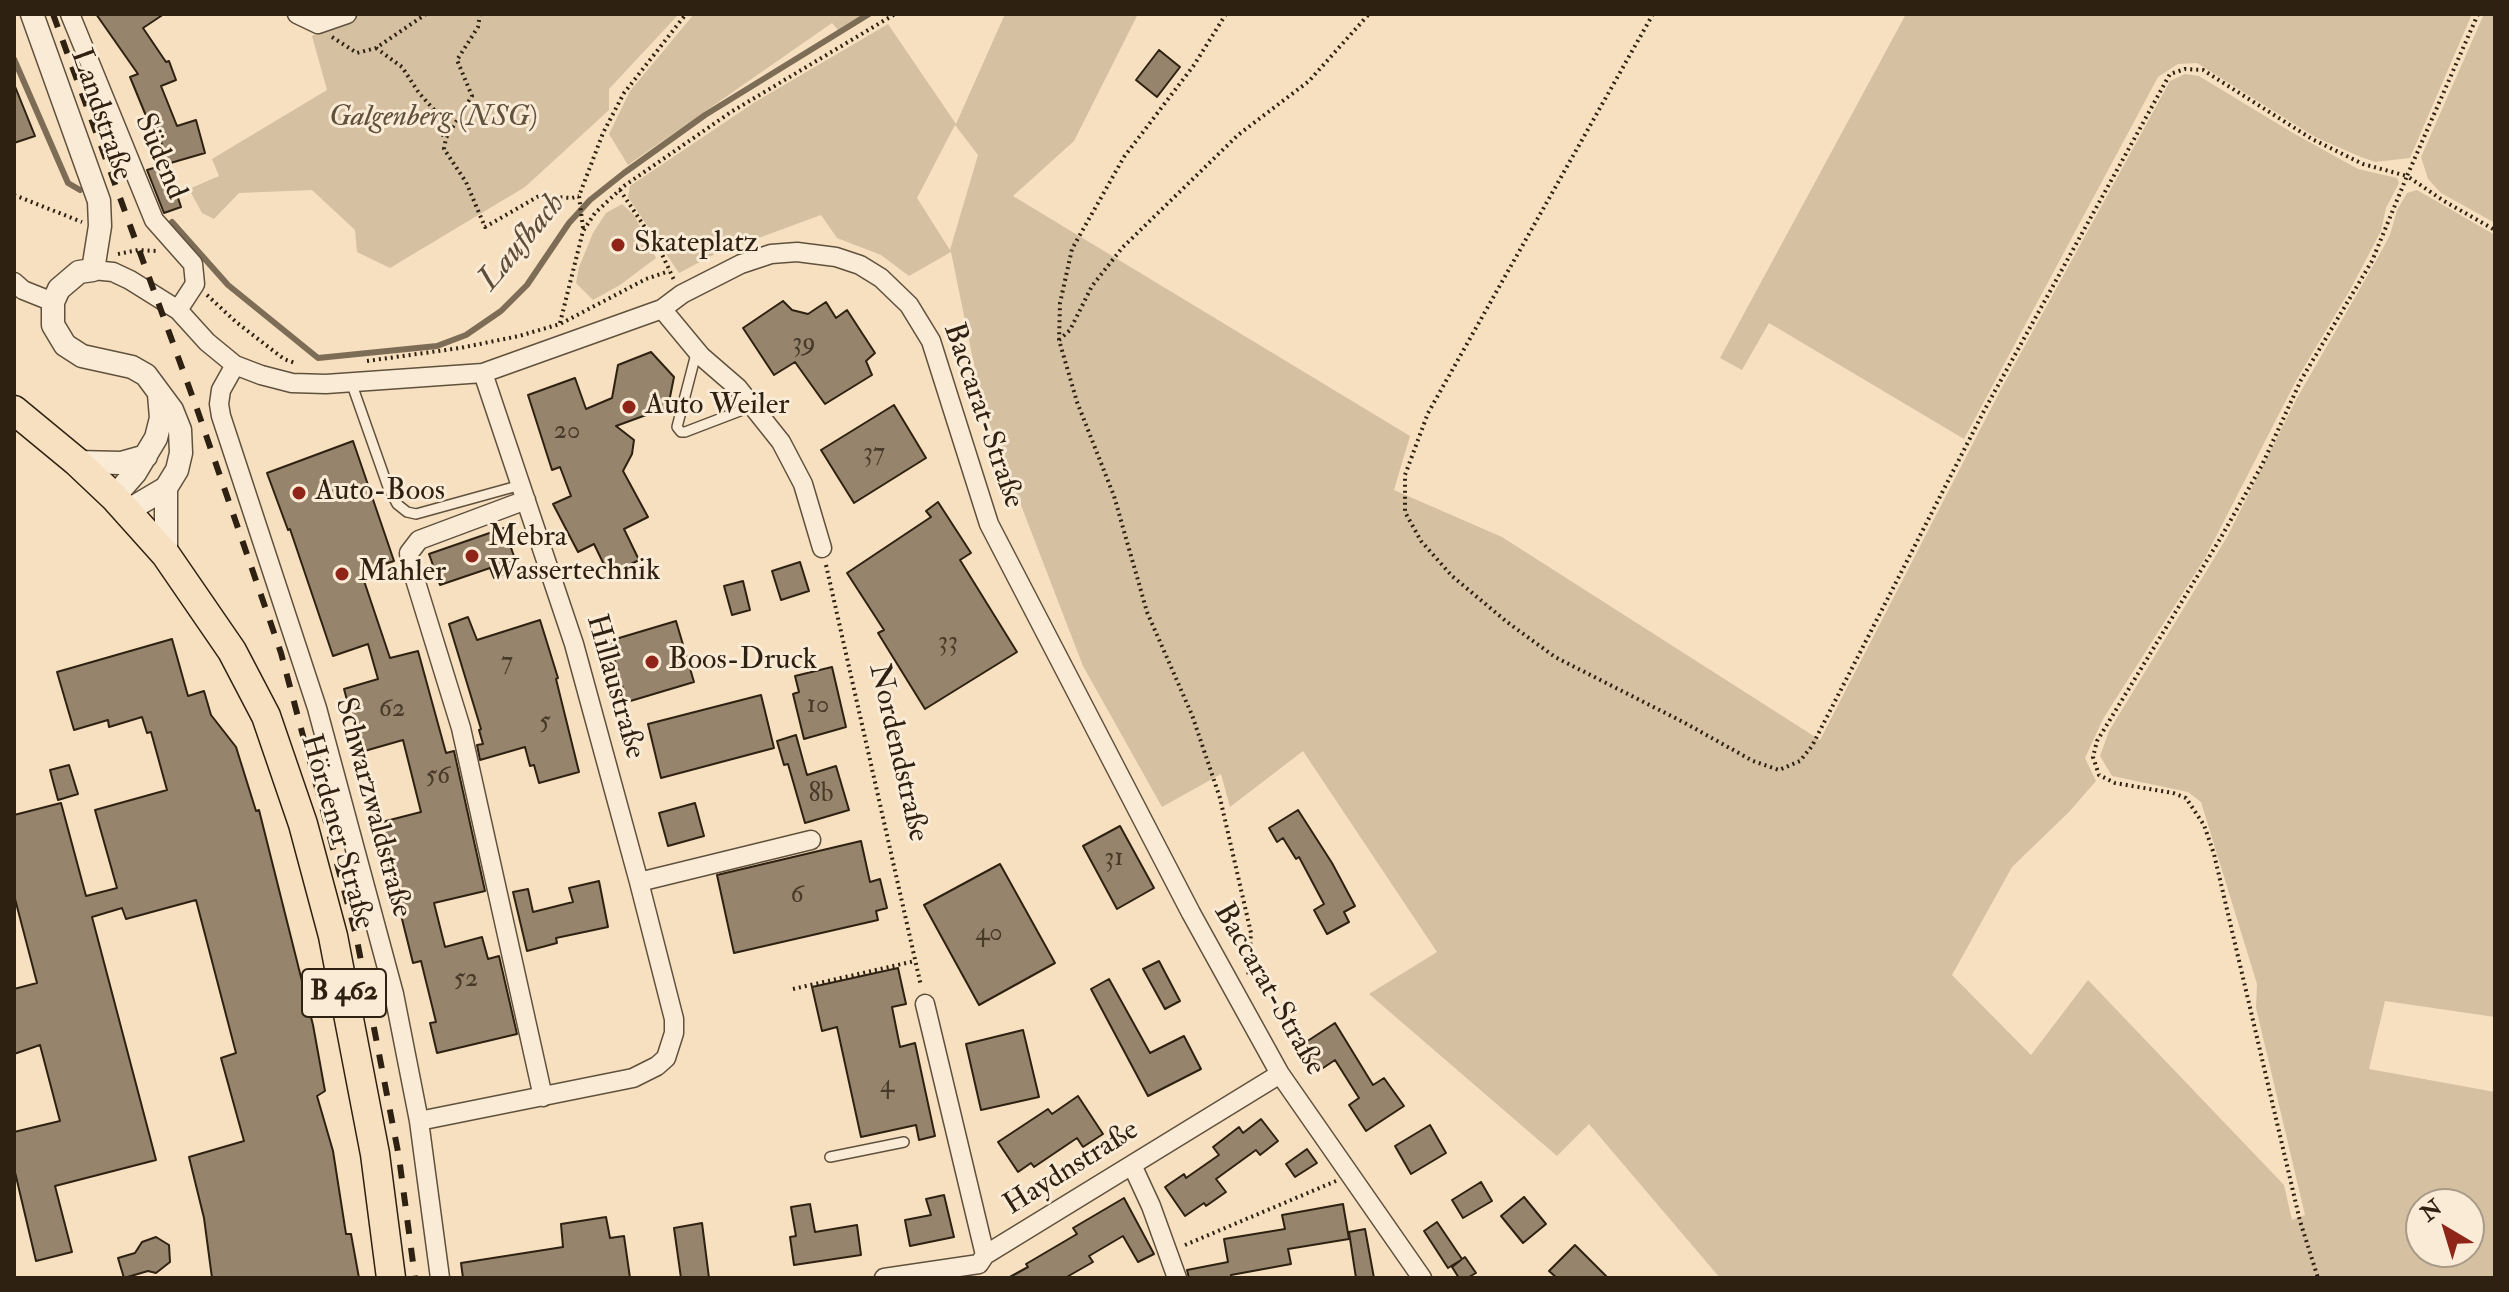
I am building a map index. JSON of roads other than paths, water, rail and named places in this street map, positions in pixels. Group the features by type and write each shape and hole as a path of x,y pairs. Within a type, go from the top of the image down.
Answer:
{"main road":[{"name":"B 462","path":"14,410 77,462 120,504"},
{"name":"Hördener Straße","path":"120,504 166,555 232,651 266,716 303,824 336,952 375,1154 391,1278"}],"street":[{"name":"Landstraße","path":"32,14 99,201 100,226 94,261"},
{"name":"Südend","path":"70,14 154,220 193,264 195,284 178,310"},
{"path":"297,14 318,24 347,14"},
{"name":"Baccarat-Straße","path":"94,261 178,310 207,342 235,365 292,383 483,373 662,309 682,294 741,264 771,254 797,252 836,257 860,265 896,290 931,341 989,524 1184,899 1280,1074 1422,1278"},
{"path":"94,261 68,278 59,289 53,302 53,325 65,345 73,351 94,360 132,367 146,375 172,410 180,430 181,453 177,470 166,488 166,555"},
{"path":"14,282 23,290 53,302"},
{"path":"662,309 697,350 738,388 781,442 803,484 822,548"},
{"name":"Schwarzwaldstraße","path":"235,365 221,390 221,416 317,708 394,994 419,1121 440,1278"},
{"name":"Hillaustraße","path":"419,1121 633,1078 666,1058 674,1033 674,1019 639,882 574,644 483,373"},
{"path":"120,504 156,438 161,418 159,389"},
{"path":"77,462 121,463 146,456"},
{"path":"120,504 166,488"},
{"path":"523,492 419,540 409,553 461,728 543,1097"},
{"path":"639,882 811,840"},
{"path":"925,1004 981,1265"},
{"name":"Haydnstraße","path":"884,1278 981,1265 1132,1165 1280,1074"},
{"path":"1132,1165 1177,1278"}],"lane":[{"path":"697,350 677,427 685,432 740,411"},
{"path":"351,382 388,487 397,504 407,512 416,514 523,492"},
{"path":"830,1157 904,1142"}],"waterway":[{"name":"Laufbach","path":"172,222 228,285 318,358 437,346 466,335 501,311 527,285 569,223 590,200 624,173 705,115 869,14"},
{"name":"Laufbach","path":"14,59 68,183 80,190"}],"railway":[{"path":"53,14 197,409 281,653 356,935 399,1157 415,1278"}],"place":[{"name":"Skateplatz","path":"618,245"},
{"name":"Auto Weiler","path":"629,407"},
{"name":"Auto-Boos","path":"299,493"},
{"name":"Mebra Wassertechnik","path":"472,556"},
{"name":"Mahler","path":"342,574"},
{"name":"Boos-Druck","path":"652,662"}],"park label":[{"name":"Galgenberg (NSG)","path":"433,119"}]}
